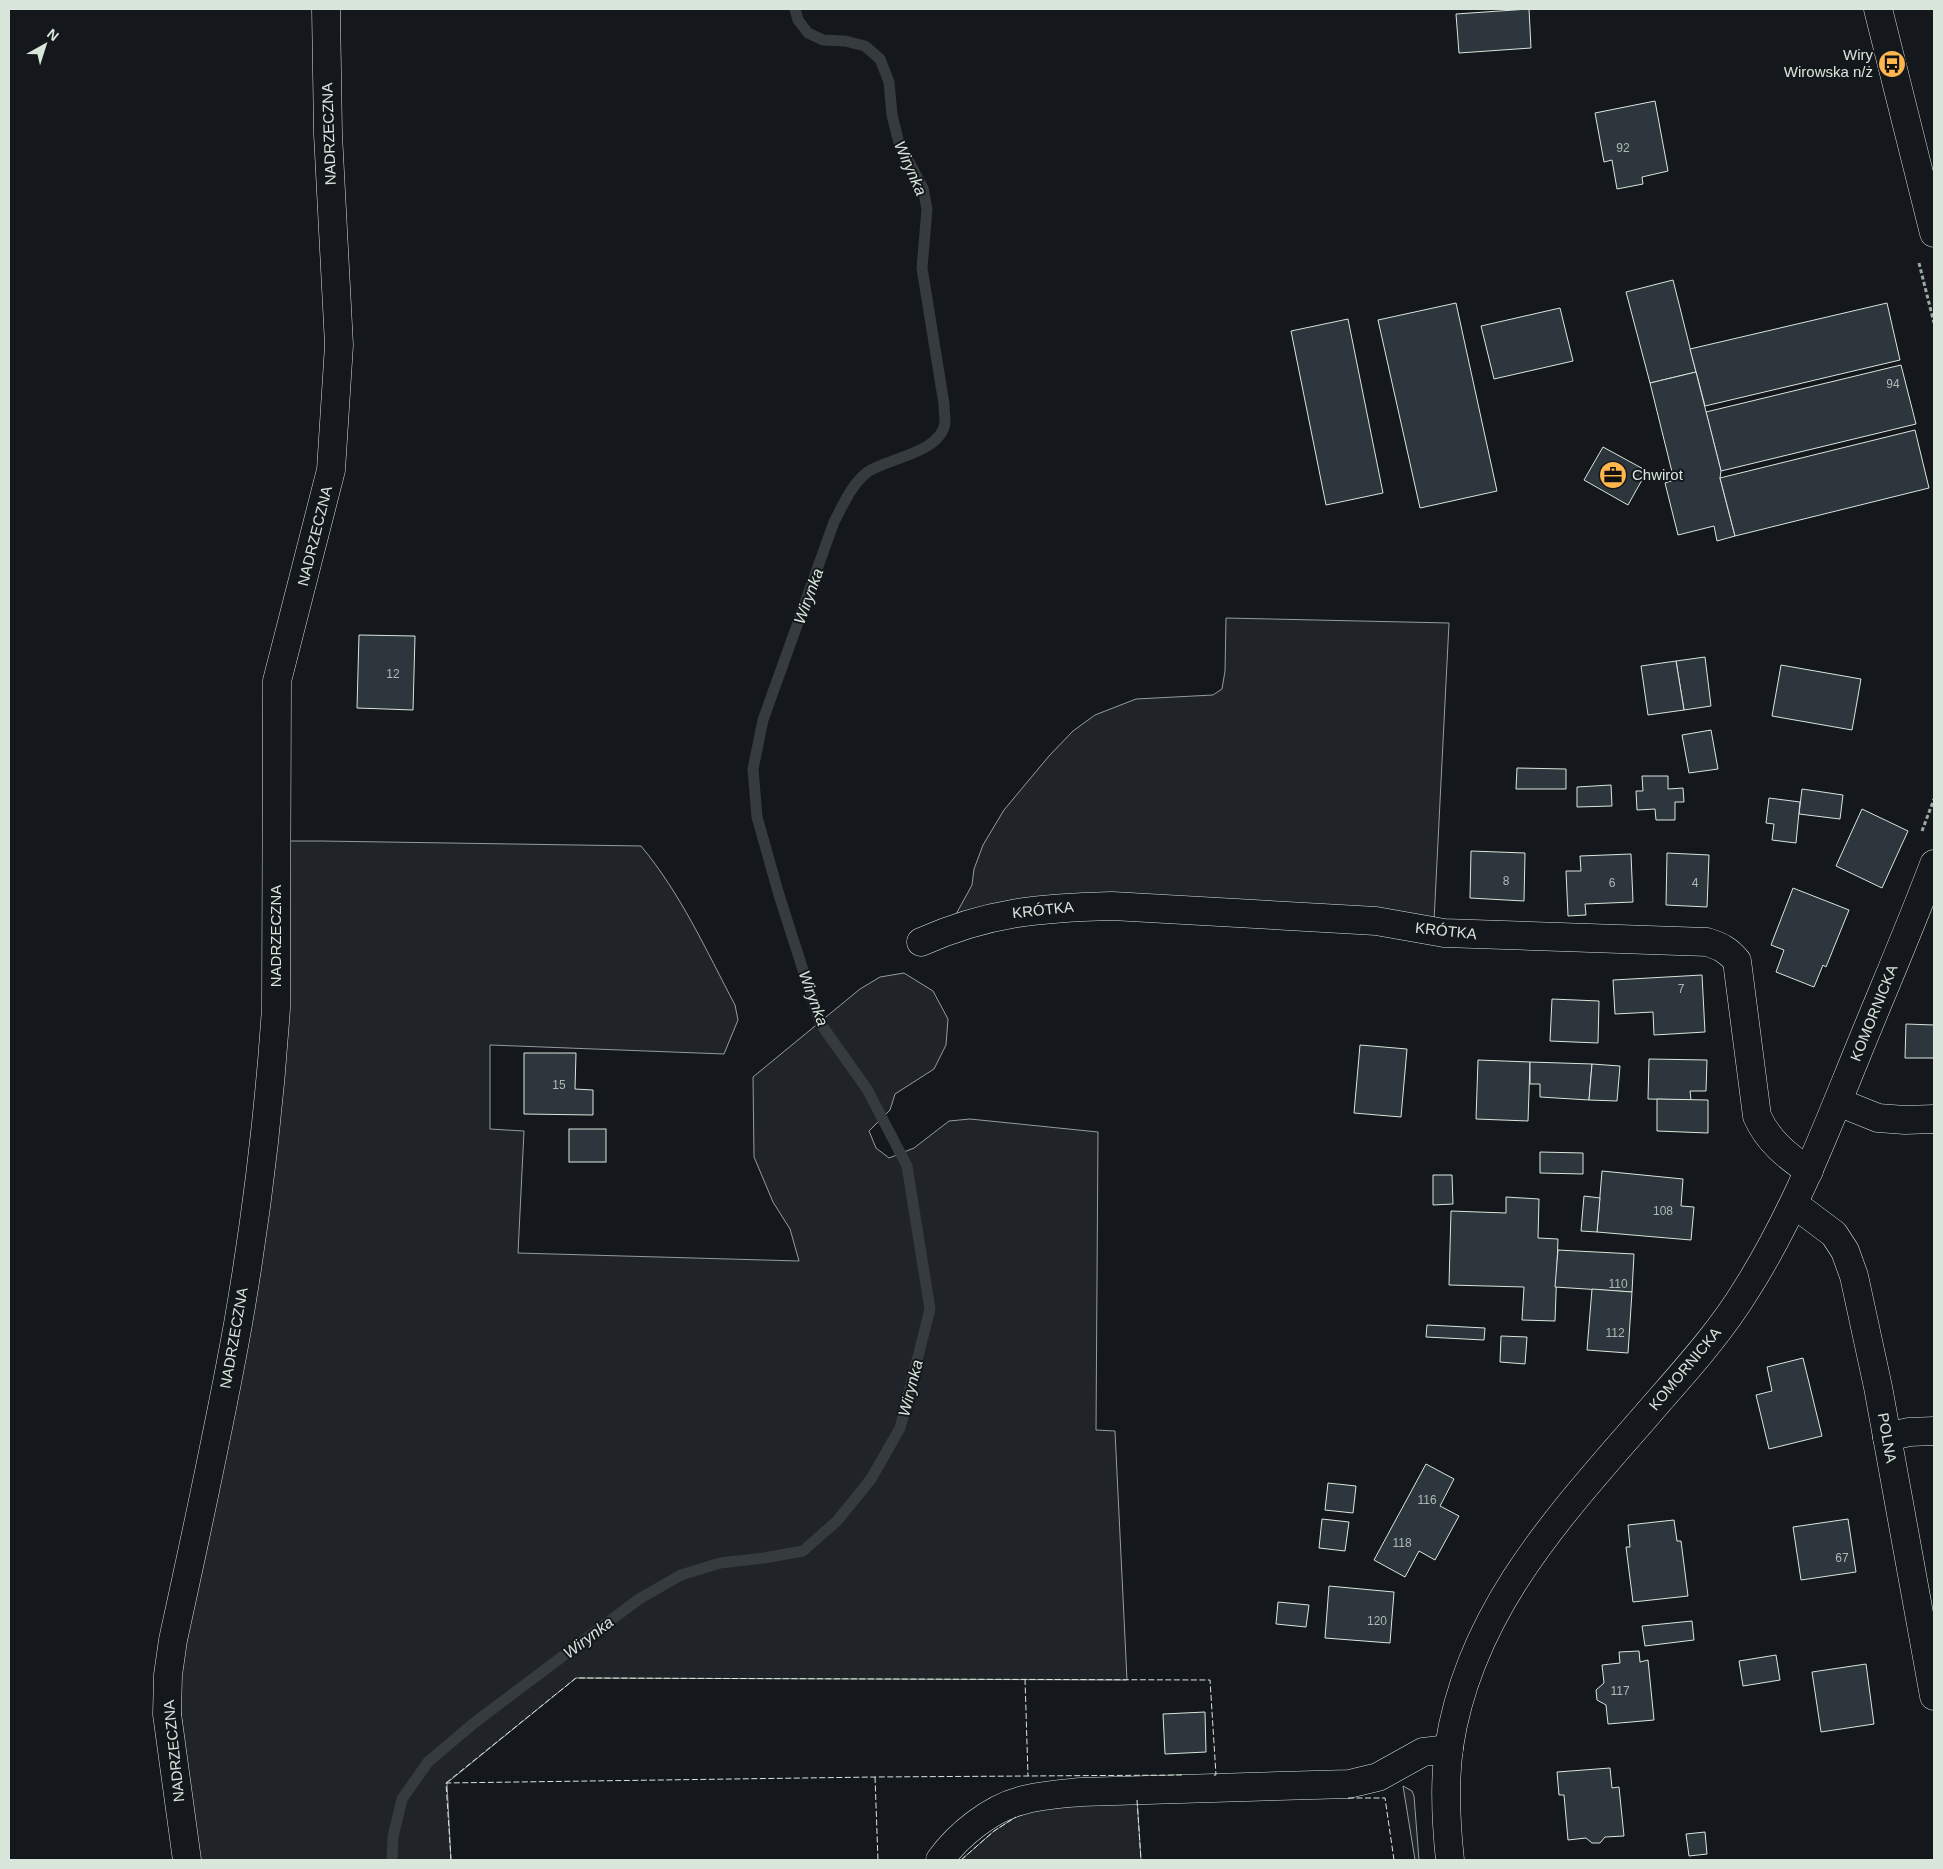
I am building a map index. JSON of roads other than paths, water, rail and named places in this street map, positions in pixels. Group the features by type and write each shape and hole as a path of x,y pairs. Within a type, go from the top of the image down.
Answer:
{"street":[{"name":"NADRZECZNA","path":"187,1860 167,1714 168,1675 173,1640 238,1325 249,1252 272,1062 276,1008 277,681 331,470 339,345 328,134 326,9"},
{"path":"1878,9 1929,194 1934,233"},
{"name":"KOMORNICKA","path":"1450,1860 1447,1809 1449,1749 1462,1690 1472,1662 1490,1624 1517,1574 1557,1519 1715,1334 1746,1290 1794,1204 1809,1171 1934,864"},
{"name":"KRÓTKA","path":"921,942 974,921 1004,914 1055,908 1112,906 1376,922 1444,933 1707,942 1719,945 1729,951 1737,961 1757,1116 1776,1147 1809,1171"},
{"path":"1838,1102 1878,1118 1905,1120 1934,1119"},
{"name":"POLNA","path":"1794,1204 1834,1234 1849,1262 1860,1298 1934,1696"},
{"path":"1887,1437 1909,1432 1934,1431"},
{"path":"940,1860 965,1832 993,1813 1018,1801 1050,1795 1090,1792 1348,1784 1378,1777 1423,1752 1449,1749"}],"waterway":[{"name":"Wirynka","path":"392,1860 393,1837 402,1799 428,1762 474,1723 639,1599 681,1575 720,1563 803,1551 837,1521 871,1479 900,1428 930,1309 907,1166 867,1089 820,1023 779,895 757,817 753,769 763,720 834,522 848,495 863,476 878,466 925,448 941,433 945,423 944,404 922,268 927,209 923,188 899,143 892,115 889,82 880,59 865,46 845,41 823,40 808,33 798,20 795,9"}],"place":[{"name":"Wiry Wirowska n/ż","path":"1892,64"},
{"name":"Chwirot","path":"1613,475"}]}
